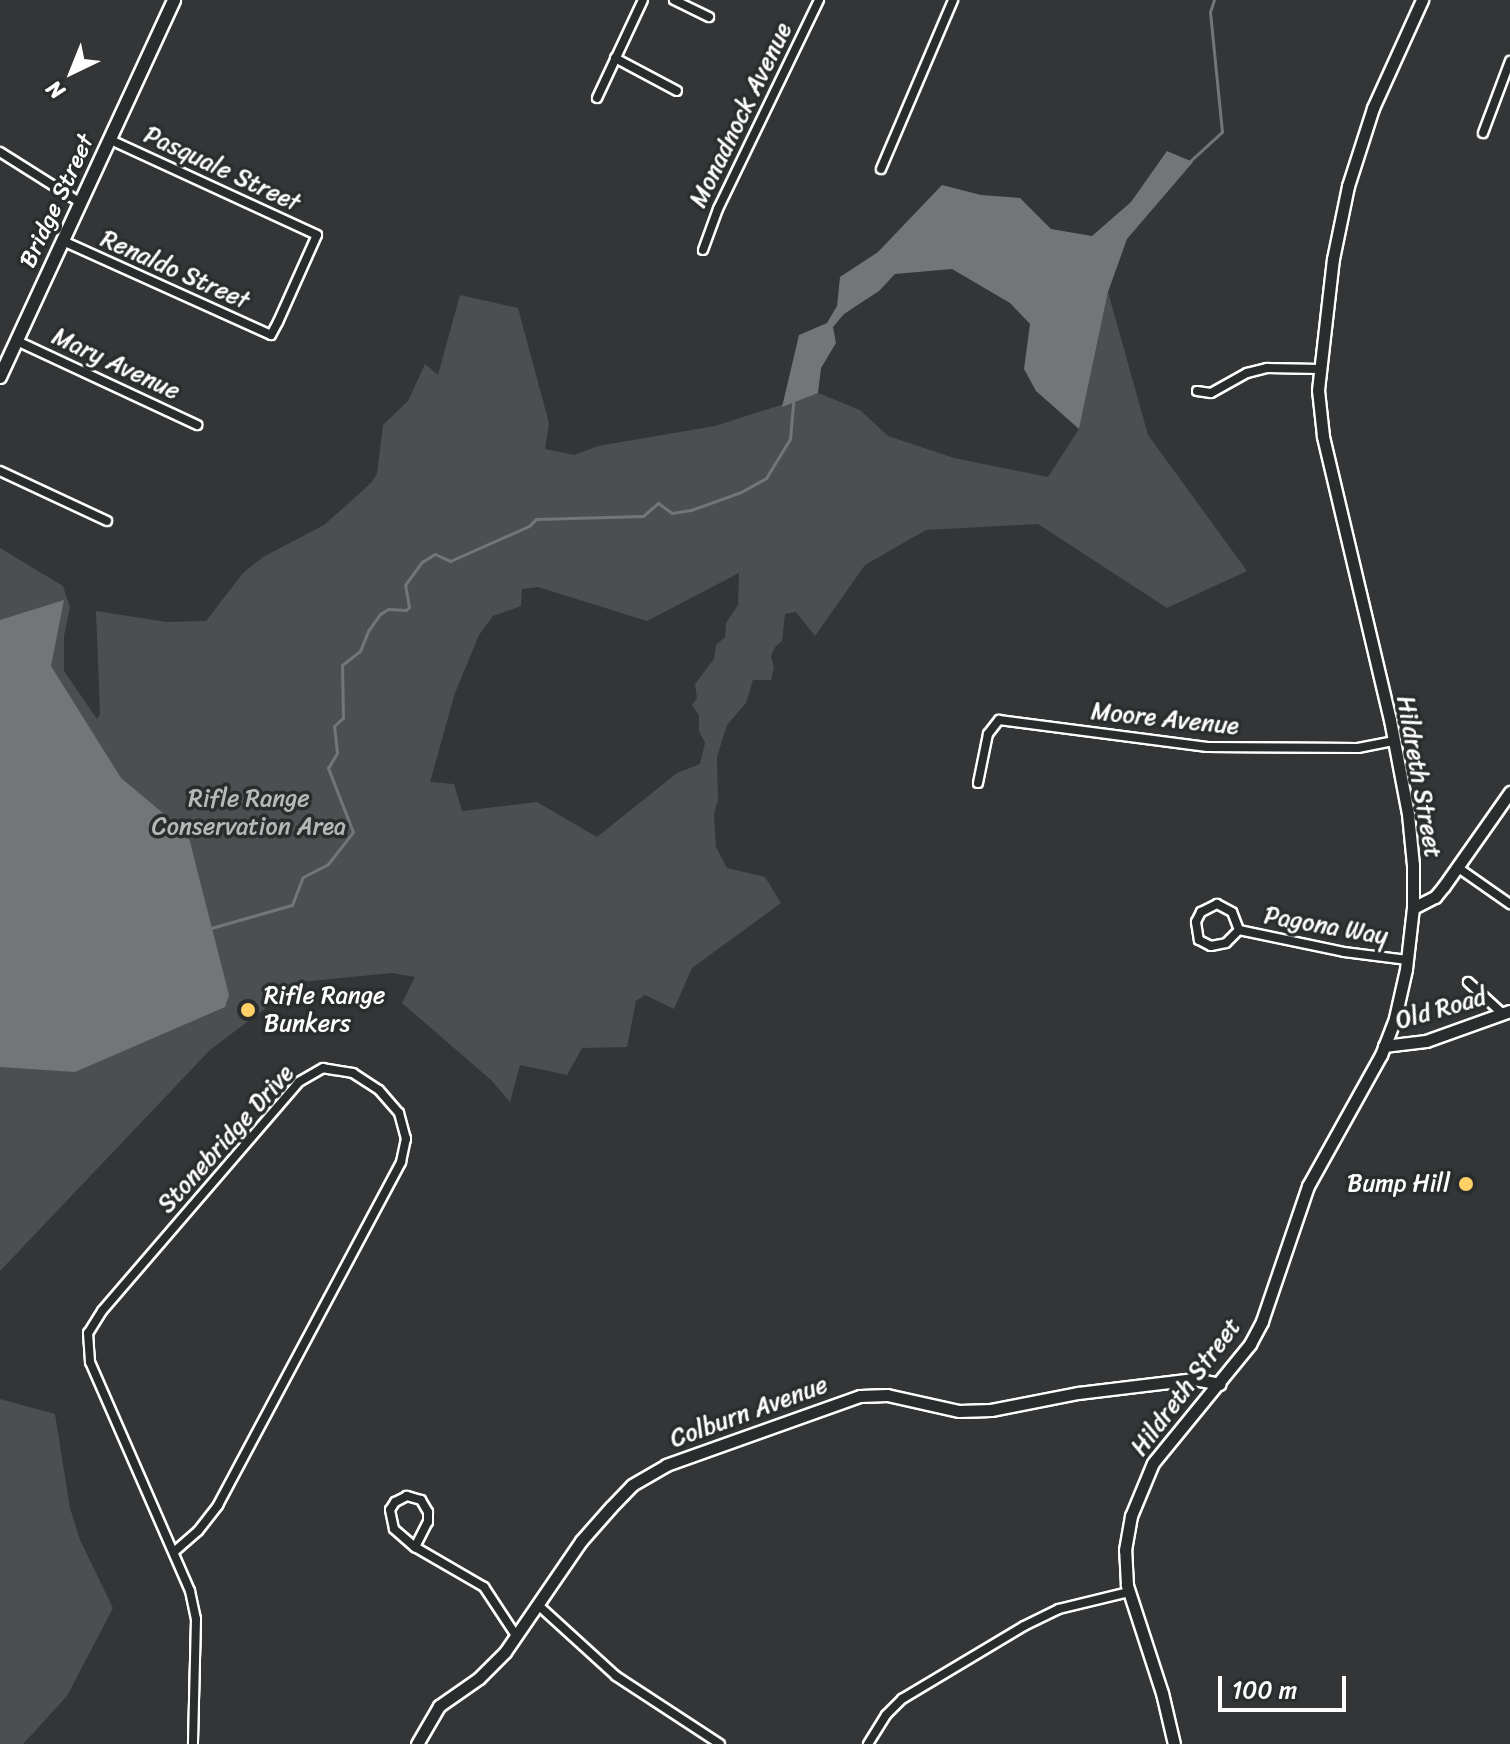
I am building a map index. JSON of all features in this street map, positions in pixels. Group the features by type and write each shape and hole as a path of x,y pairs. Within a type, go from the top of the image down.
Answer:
{"main road":[{"name":"Bridge Street","path":"0,377 174,0"}],"street":[{"path":"597,98 643,0"},
{"path":"674,0 709,17"},
{"name":"Monadnock Avenue","path":"703,250 713,219 819,0"},
{"path":"881,169 953,0"},
{"name":"Hildreth Street","path":"1174,1744 1162,1693 1129,1592 1125,1550 1139,1489 1172,1436 1220,1384 1250,1344 1262,1321 1308,1186 1384,1046 1395,1018 1407,960 1413,908 1409,826 1394,741 1323,436 1318,390 1333,259 1353,166 1373,108 1422,0"},
{"path":"615,58 677,91"},
{"path":"1483,133 1510,61"},
{"name":"Pasquale Street","path":"110,140 317,235 271,335"},
{"path":"0,152 81,203"},
{"name":"Renaldo Street","path":"63,241 271,335"},
{"name":"Mary Avenue","path":"17,341 197,425"},
{"path":"1197,391 1211,393 1261,369 1320,369"},
{"path":"0,471 107,521"},
{"name":"Moore Avenue","path":"978,783 988,734 999,720 1207,747 1358,748 1394,741"},
{"path":"1413,908 1435,897 1510,792"},
{"path":"1457,867 1510,904"},
{"name":"Pagona Way","path":"1217,904 1232,912 1239,930 1226,943 1211,946 1199,940 1196,922 1201,912 1217,904"},
{"name":"Pagona Way","path":"1239,930 1344,952 1407,960"},
{"path":"1468,982 1506,1013"},
{"name":"Old Road","path":"1384,1046 1426,1041 1506,1013"},
{"name":"Stonebridge Drive","path":"175,1551 198,1531 218,1505 401,1162 406,1139 399,1113 379,1090 353,1073 323,1068 299,1082 102,1311 88,1333 90,1362 175,1551 196,1619 193,1744"},
{"name":"Colburn Avenue","path":"417,1744 439,1706 479,1678 517,1637 581,1541 632,1485 666,1465 835,1403 887,1395 959,1411 991,1410 1078,1393 1194,1379 1220,1384"},
{"path":"415,1547 428,1522 428,1512 421,1500 407,1496 395,1502 389,1519 397,1533 415,1547 484,1587 517,1637"},
{"path":"868,1744 886,1715 902,1699 1024,1626 1059,1609 1129,1592"},
{"path":"538,1605 616,1676 720,1744"}],"green space":[{"name":"Rifle Range Conservation Area","path":"1108,292 1148,435 1247,571 1167,608 1038,524 926,530 865,565 815,636 796,612 785,614 782,641 771,656 774,667 771,680 753,680 746,703 727,725 717,757 718,800 714,813 716,847 727,868 765,877 781,903 692,968 674,1009 645,995 636,1001 627,1047 582,1048 567,1075 520,1065 510,1102 491,1080 402,1003 415,977 392,973 300,982 210,1050 0,1271 0,548 63,586 70,607 64,636 64,671 97,719 100,714 96,611 167,622 206,621 243,573 263,557 324,525 372,482 377,473 383,425 408,401 425,364 438,375 460,295 518,308 549,423 545,449 574,455 598,446 715,426 818,393 860,410 888,436 954,458 1048,477 1079,429","holes":["739,573 738,605 726,623 725,637 716,645 714,659 695,684 697,698 692,705 699,715 699,731 705,743 700,764 677,773 597,837 537,802 462,811 454,784 430,782 455,693 479,635 493,616 521,606 522,589 538,587 647,621"]},
{"path":"0,1399 55,1414 70,1508 80,1540 113,1608 67,1696 23,1744 0,1744"}],"shaded area":[{"path":"1167,151 1193,162 1127,239 1108,292 1079,429 1036,391 1024,369 1030,324 1010,303 952,269 895,274 879,291 844,314 833,327 836,343 821,368 818,393 782,407 799,335 827,323 837,306 840,277 878,252 942,185 981,195 1020,198 1051,229 1092,236 1131,202"},
{"path":"64,600 51,666 121,778 188,834 229,995 225,1007 75,1072 0,1067 0,620"}],"waterway":[{"path":"1189,162 1222,132 1210,12 1214,0"},
{"path":"211,928 292,905 303,877 328,864 353,832 328,768 337,753 334,726 343,718 342,665 360,651 368,631 380,614 388,609 406,610 409,607 405,585 422,562 435,554 450,561 529,526 536,519 643,516 658,503 672,513 691,510 741,492 766,478 790,439 793,402"}],"place":[{"name":"Rifle Range Bunkers","path":"248,1010"},
{"name":"Bump Hill","path":"1466,1184"}]}
